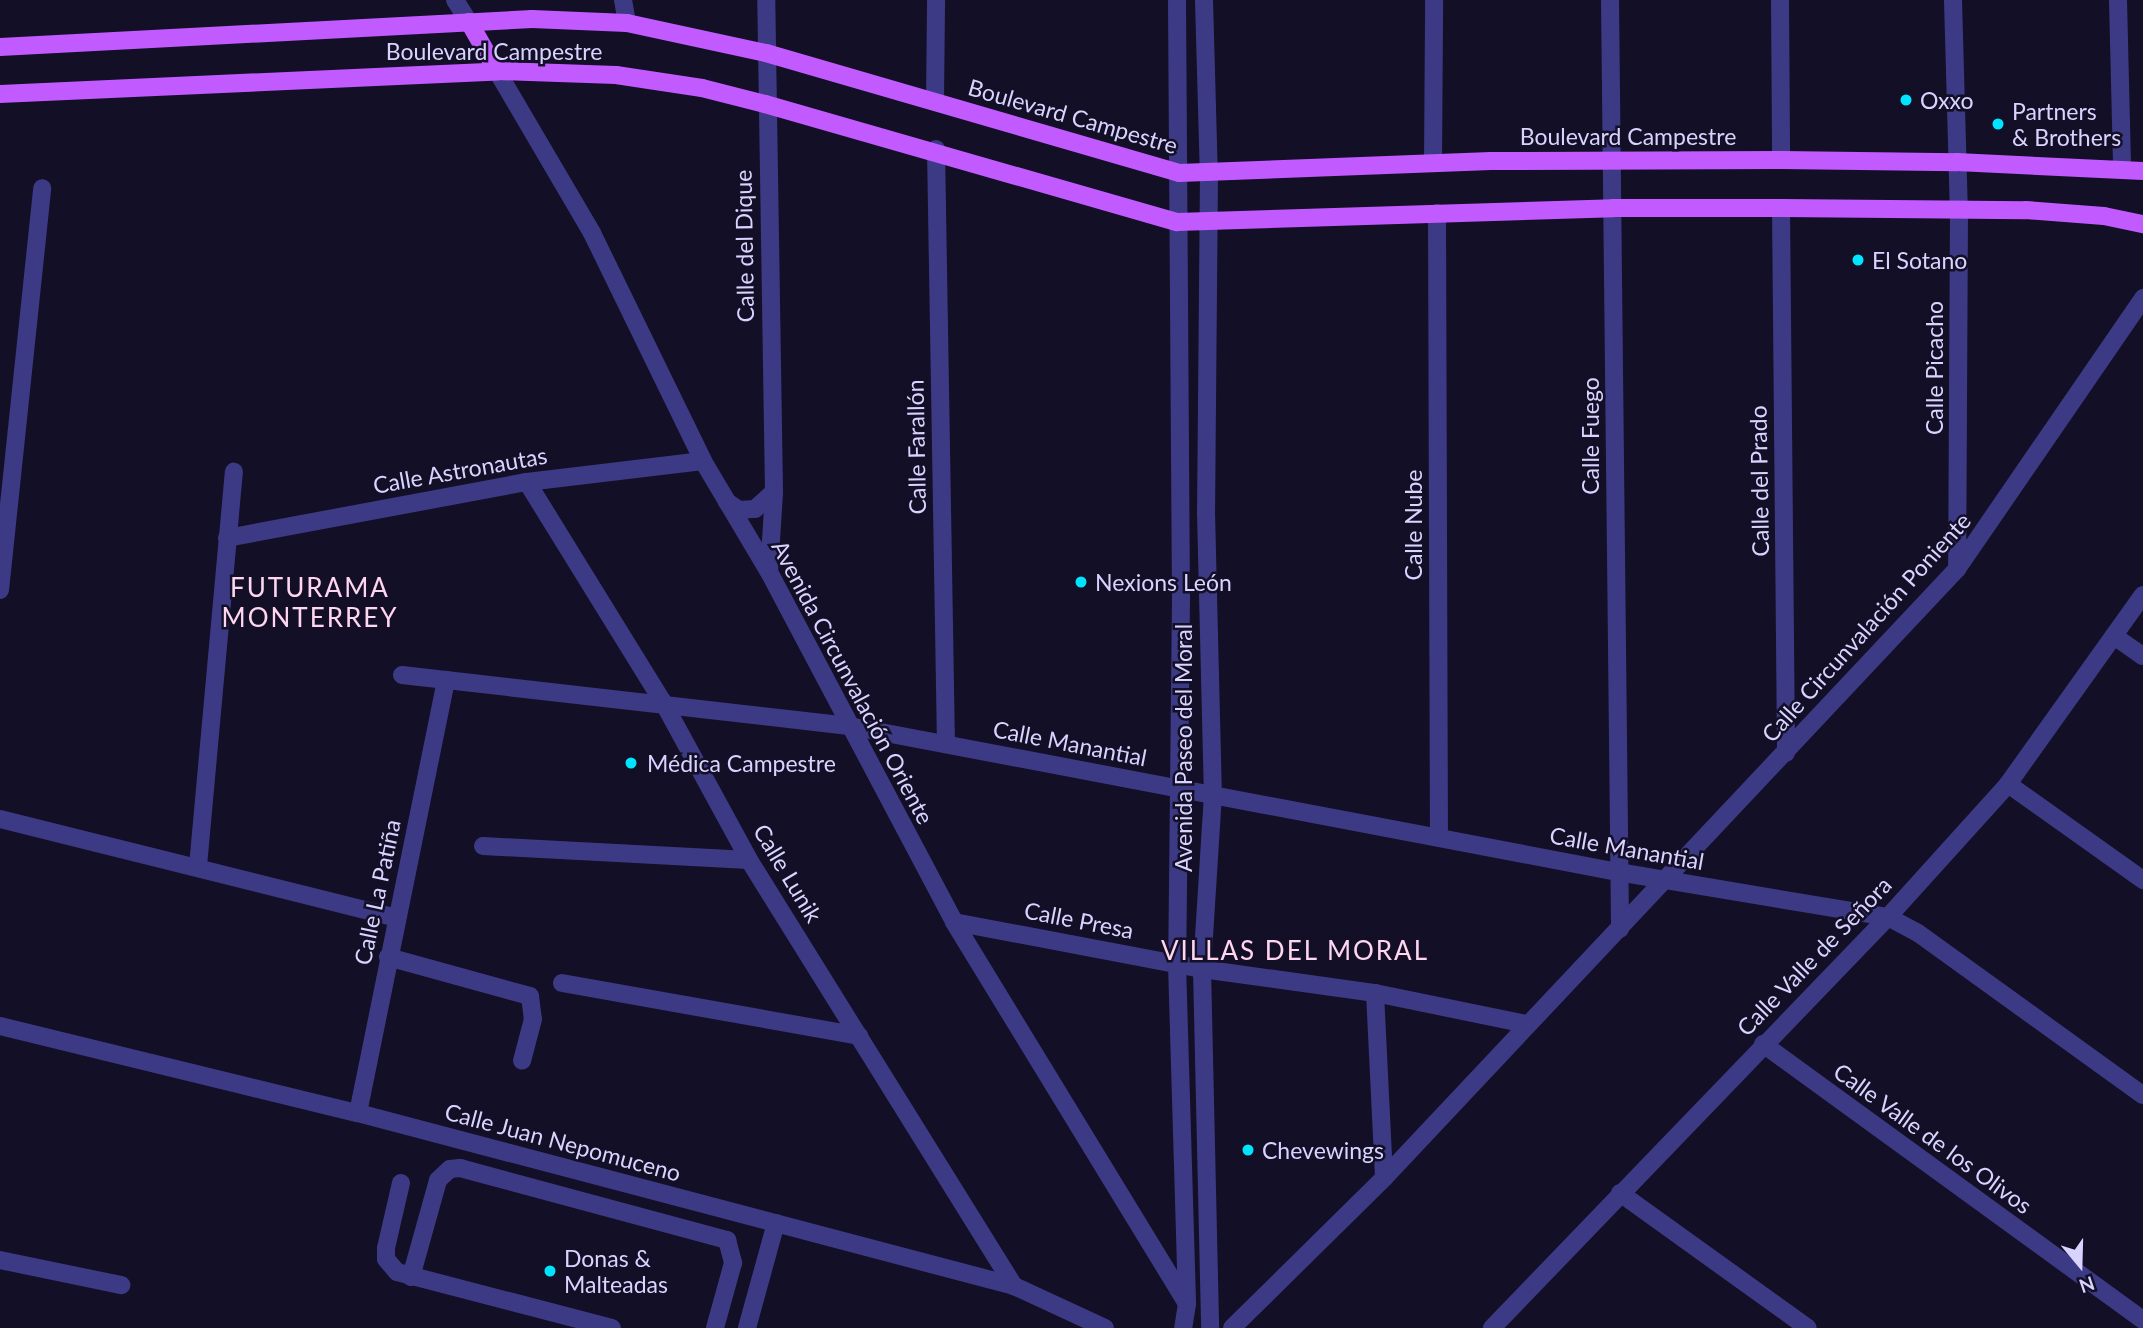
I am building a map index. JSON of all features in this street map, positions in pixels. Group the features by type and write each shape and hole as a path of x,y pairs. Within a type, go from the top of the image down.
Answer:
{"main road":[{"name":"Boulevard Campestre","path":"0,47 469,22 627,23 766,53 1179,173 1209,174 1433,163 1781,160 1956,162 2122,168 2143,172"},
{"path":"469,22 497,71"},
{"name":"Boulevard Campestre","path":"0,94 497,71 660,80 765,104 936,149 1177,222 1613,208 1781,208 2068,212 2143,223"}],"street":[{"path":"455,0 469,22"},
{"path":"623,0 627,23"},
{"name":"Calle del Dique","path":"766,0 765,104 774,492 769,572"},
{"path":"935,100 936,0"},
{"name":"Avenida Paseo del Moral","path":"1177,0 1180,790 1177,964 1187,1304 1183,1328"},
{"name":"Avenida Paseo del Moral","path":"1204,0 1209,174 1206,512 1213,794 1202,969 1210,1328"},
{"path":"1433,0 1433,163"},
{"name":"Calle Fuego","path":"1610,0 1618,873"},
{"path":"1780,0 1781,160"},
{"name":"Calle Picacho","path":"1953,0 1959,211 1957,569"},
{"path":"2118,0 2122,168"},
{"name":"Avenida Circunvalación Oriente","path":"497,71 612,270 703,461 769,572 954,922 1187,1304"},
{"name":"Calle Farallón","path":"936,149 946,744"},
{"path":"0,590 42,188"},
{"name":"Calle del Prado","path":"1781,208 1786,753"},
{"name":"Calle Nube","path":"1437,213 1439,837"},
{"name":"Calle Circunvalación Poniente","path":"1232,1328 1384,1178 1526,1024 1667,880 1957,569 2143,298"},
{"name":"Calle Astronautas","path":"227,538 527,482 703,461"},
{"path":"198,866 233,472"},
{"name":"Calle Lunik","path":"527,482 663,702 749,860 1014,1286"},
{"path":"726,501 746,511 762,506 774,492"},
{"name":"Calle Valle de Señora","path":"1492,1328 1888,917 2008,784 2143,594"},
{"path":"2114,636 2143,656"},
{"name":"Calle Manantial","path":"402,675 663,702 849,726 1618,873 1888,917 1919,933 2143,1095"},
{"name":"Calle La Patiña","path":"358,1114 446,680"},
{"path":"2008,784 2143,880"},
{"path":"0,819 198,866 396,918"},
{"path":"482,846 749,860"},
{"path":"1618,873 1620,929"},
{"name":"Calle Presa","path":"954,922 1202,969 1375,993 1526,1024"},
{"path":"388,957 530,996 533,1019 522,1061"},
{"path":"562,984 859,1036"},
{"path":"1375,993 1384,1178"},
{"name":"Calle Juan Nepomuceno","path":"0,1026 358,1114 1014,1286 1105,1328"},
{"name":"Calle Valle de los Olivos","path":"1763,1044 2143,1321"},
{"path":"411,1277 439,1180 450,1169 460,1168 727,1240 733,1263 715,1328"},
{"path":"401,1183 386,1259 397,1272 612,1328"},
{"path":"1620,1193 1808,1328"},
{"path":"747,1328 776,1223"},
{"path":"0,1259 121,1285"}],"place":[{"name":"Oxxo","path":"1906,100"},
{"name":"Partners & Brothers","path":"1998,124"},
{"name":"El Sotano","path":"1858,260"},
{"name":"Nexions León","path":"1081,582"},
{"name":"Médica Campestre","path":"631,763"},
{"name":"Chevewings","path":"1248,1150"},
{"name":"Donas & Malteadas","path":"550,1271"}],"district":[{"name":"FUTURAMA MONTERREY","path":"310,603"},
{"name":"VILLAS DEL MORAL","path":"1295,951"}]}
